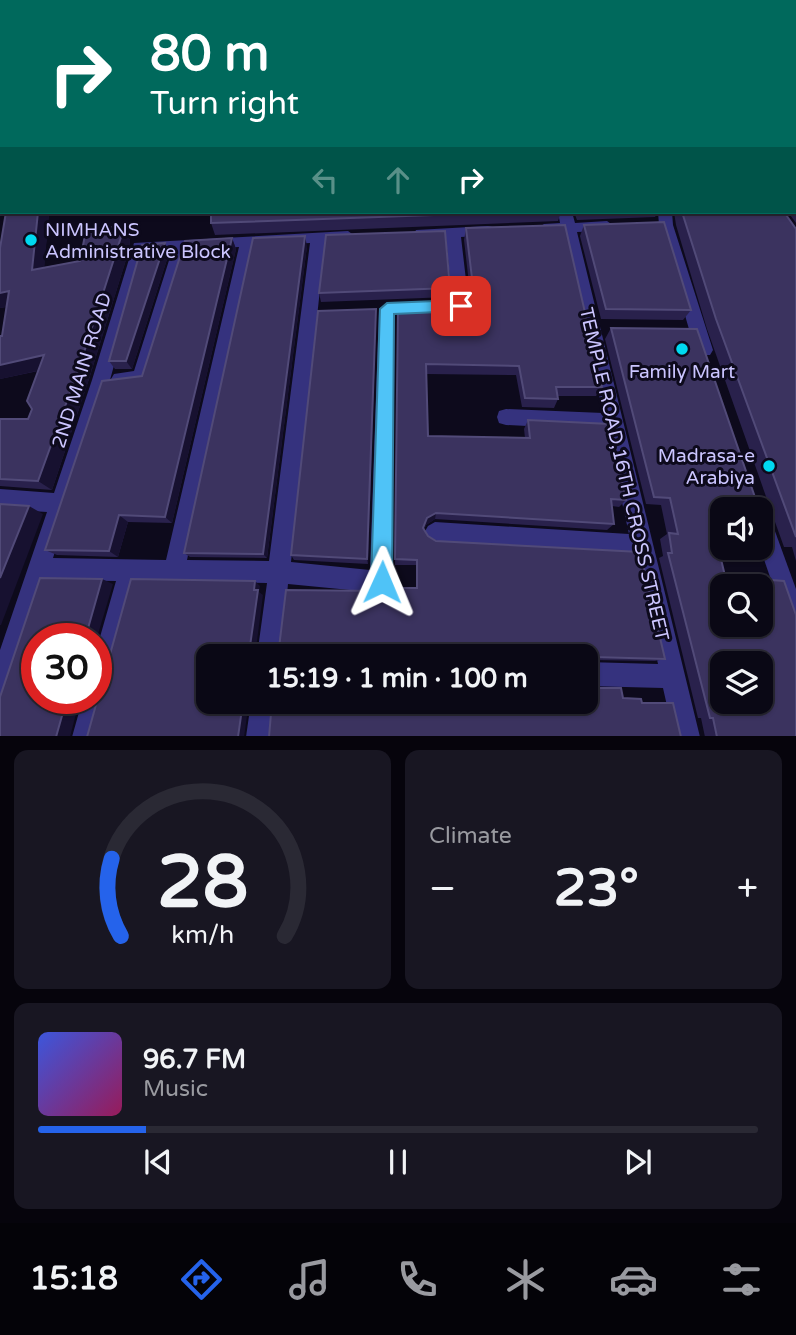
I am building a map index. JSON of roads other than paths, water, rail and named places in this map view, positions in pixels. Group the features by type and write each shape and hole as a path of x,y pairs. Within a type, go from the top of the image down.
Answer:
{"street":[{"path":"294,0 309,0"},
{"path":"530,229 566,220 629,226"},
{"name":"TEMPLE ROAD,16TH CROSS STREET","path":"566,220 597,329 613,422 687,736"},
{"path":"662,220 690,330 710,368"},
{"path":"399,235 504,230"},
{"path":"424,307 461,306 453,233"},
{"name":"2ND MAIN ROAD","path":"0,685 8,638 38,569 61,503 101,380 139,247 372,236"},
{"path":"270,644 316,312 318,237"},
{"path":"174,571 248,240"},
{"path":"101,380 140,379 182,244"},
{"path":"38,569 279,572 382,582 387,309"},
{"path":"506,417 613,422"},
{"path":"0,499 61,503"},
{"path":"435,533 643,545"},
{"path":"773,554 796,621"},
{"path":"112,638 130,571"},
{"path":"598,674 673,676"},
{"path":"85,736 91,714"},
{"path":"259,736 262,714"}],"place":[{"name":"NIMHANS Administrative Block","path":"31,240"},
{"name":"Family Mart","path":"682,349"},
{"name":"Madrasa-e Arabiya","path":"769,466"}]}
